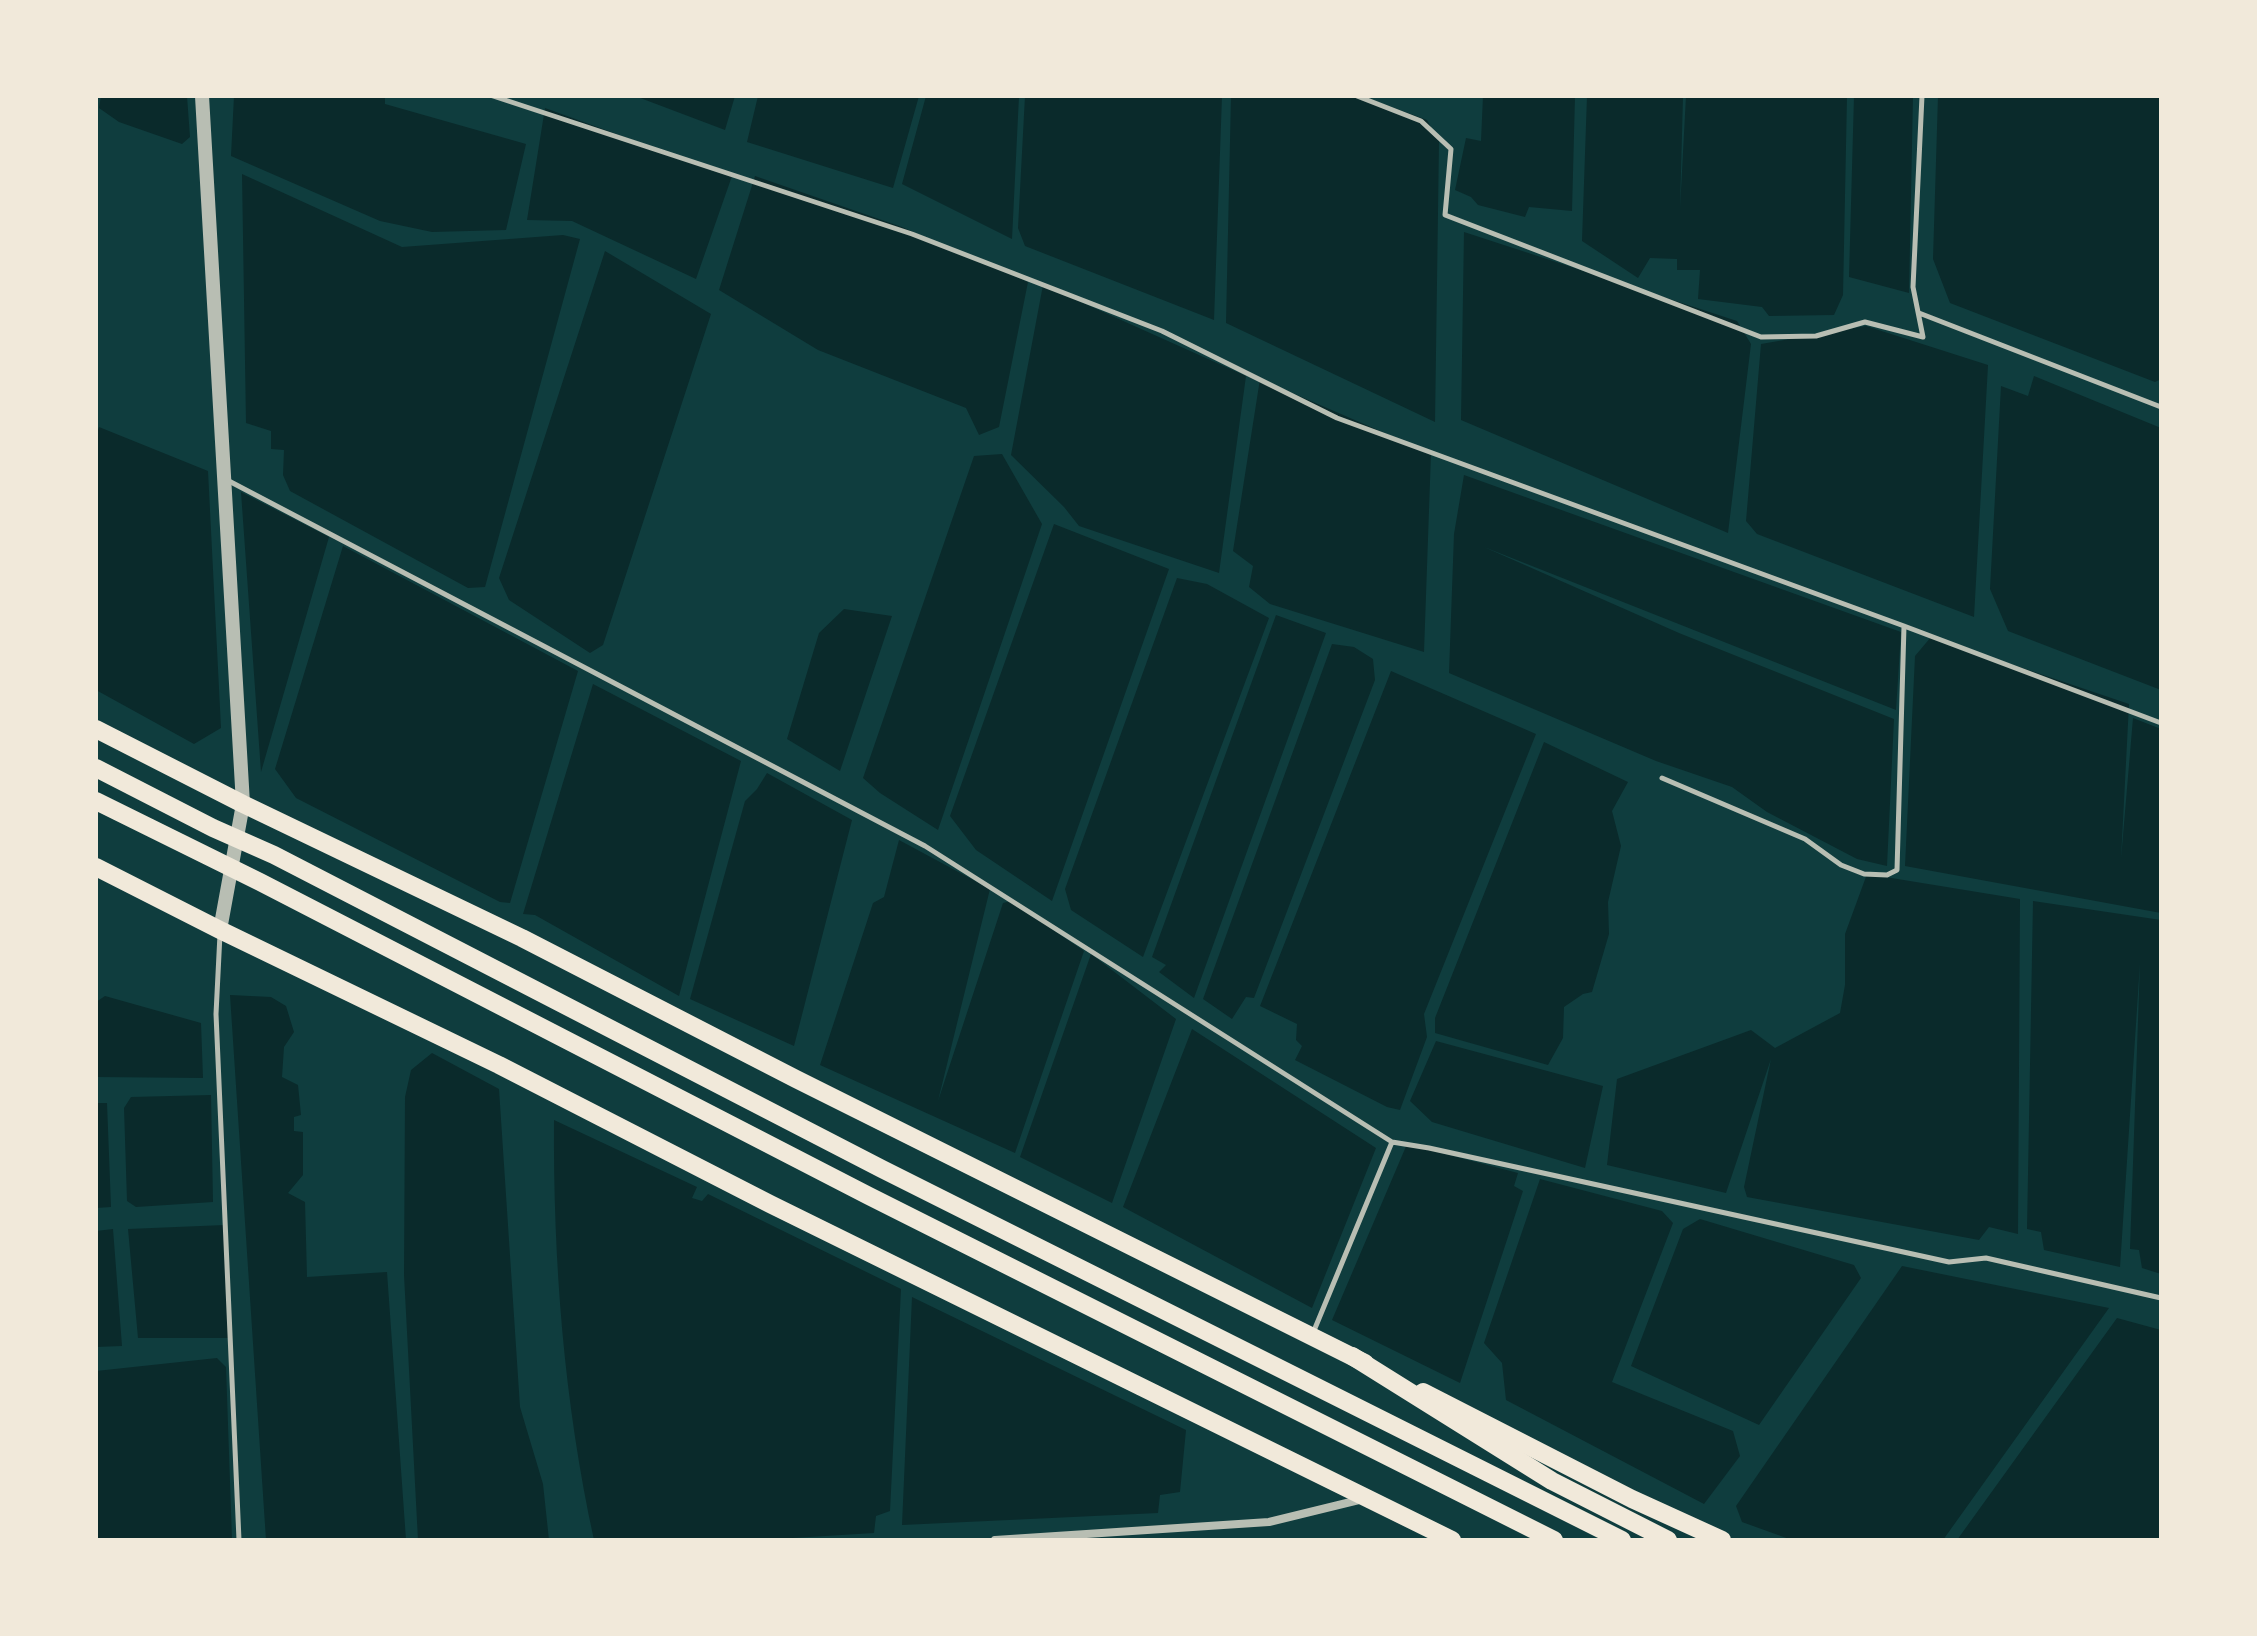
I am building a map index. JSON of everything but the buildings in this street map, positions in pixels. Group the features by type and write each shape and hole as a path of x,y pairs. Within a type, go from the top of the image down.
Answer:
{"main road":[{"path":"96,729 243,804 522,938 1632,1499 1722,1540"},
{"path":"96,768 213,828 274,855 896,1176 1622,1540"},
{"path":"96,801 260,882 869,1196 1554,1540"},
{"path":"96,867 1452,1540"},
{"path":"1352,1356 1552,1481 1668,1540"}],"street":[{"path":"202,96 243,804 220,930"},
{"path":"995,1540 1269,1522 1368,1498"}],"lane":[{"path":"493,96 912,234 1162,331 1337,418 2161,723"},
{"path":"1357,96 1421,121 1451,149 1445,215 1761,337 1816,336 1865,322 1923,337 1913,287 1922,96"},
{"path":"1918,313 2161,407"},
{"path":"224,479 925,846 1392,1142 1949,1262 1986,1258 2161,1298"},
{"path":"1662,778 1805,839 1841,865 1864,874 1887,875 1897,870 1904,626"},
{"path":"220,930 216,1014 239,1540"},
{"path":"1311,1337 1392,1142"}],"water":[{"path":"101,96 187,96 190,137 182,144 119,122 99,108"},
{"path":"234,96 385,96 385,104 526,144 506,230 432,232 380,221 231,156"},
{"path":"635,96 735,96 725,130"},
{"path":"758,96 919,96 893,188 747,142"},
{"path":"926,96 1019,96 1012,239 902,184"},
{"path":"1025,96 1222,96 1214,320 1025,246 1018,228"},
{"path":"1231,96 1362,96 1427,120 1439,141 1435,422 1226,323"},
{"path":"1483,96 1575,96 1572,211 1529,207 1525,217 1478,205 1471,197 1455,190 1466,138 1481,141"},
{"path":"1587,96 1683,96 1680,209 1686,96 1847,96 1843,295 1834,315 1769,316 1762,307 1698,299 1700,270 1677,270 1677,259 1650,258 1638,278 1582,241"},
{"path":"1854,96 1913,96 1909,293 1849,277"},
{"path":"1938,96 2161,96 2161,379 2155,382 1950,303 1933,259"},
{"path":"545,108 732,176 696,279 572,221 527,220"},
{"path":"242,174 402,247 563,235 580,239 485,587 468,588 290,491 283,475 284,450 271,449 271,431 246,423"},
{"path":"755,176 902,227 1028,282 999,427 979,435 966,408 818,350 719,290"},
{"path":"1464,232 1737,321 1751,344 1728,533 1461,420"},
{"path":"605,251 711,314 603,645 590,653 509,600 499,578"},
{"path":"1043,285 1246,376 1219,573 1079,526 1011,455"},
{"path":"1866,326 1988,365 1974,617 1757,534 1746,521 1761,344"},
{"path":"2034,376 2161,428 2161,690 2008,631 1990,589 2001,386 2028,396"},
{"path":"1260,379 1431,453 1424,652 1270,604 1249,587 1253,566 1233,551"},
{"path":"99,427 208,471 221,728 194,744 96,690 96,435"},
{"path":"1002,454 1042,524 938,830 880,793 863,778 974,456"},
{"path":"1464,475 1901,632 1896,710 1484,547 1679,633 1894,719 1887,866 1857,859 1767,812 1732,787 1656,761 1449,673 1454,534"},
{"path":"241,492 329,537 261,772"},
{"path":"1054,524 1169,569 1052,901 976,850 950,816"},
{"path":"343,546 578,671 510,903 500,902 296,798 275,769"},
{"path":"1177,578 1207,584 1269,618 1143,957 1071,910 1065,889"},
{"path":"844,609 892,616 840,771 787,739 819,633"},
{"path":"1276,615 1326,633 1194,998 1159,972 1166,965 1152,957"},
{"path":"1931,637 2129,704 2121,859 2133,718 2161,729 2161,913 1905,866 1915,656"},
{"path":"1332,644 1354,647 1373,659 1375,680 1254,998 1246,997 1232,1019 1203,999"},
{"path":"1391,671 1536,734 1424,1014 1427,1037 1400,1110 1387,1107 1295,1060 1302,1046 1296,1040 1297,1024 1260,1006"},
{"path":"593,684 741,761 679,996 535,915 523,914"},
{"path":"1544,742 1628,782 1612,811 1621,846 1608,902 1609,934 1592,992 1583,994 1564,1007 1563,1038 1548,1065 1435,1033 1435,1018"},
{"path":"767,773 852,820 794,1046 690,999 745,801"},
{"path":"899,840 990,889 938,1101 1003,903 1011,901 1084,951 1015,1153 820,1065 873,903 884,897"},
{"path":"1867,874 2020,899 2018,1234 1989,1227 1979,1240 1747,1197 1744,1187 1771,1059 1726,1193 1607,1165 1617,1079 1751,1030 1775,1048 1840,1013 1845,985 1845,934"},
{"path":"2033,901 2161,920 2161,1274 2142,1268 2139,1250 2130,1249 2140,963 2120,1267 2044,1250 2041,1232 2027,1229"},
{"path":"1091,954 1176,1019 1112,1203 1020,1157"},
{"path":"230,995 271,997 286,1006 294,1032 284,1047 282,1077 298,1085 301,1115 294,1117 294,1131 303,1132 303,1175 288,1193 305,1202 307,1277 387,1272 406,1540 266,1540"},
{"path":"105,996 201,1023 203,1078 96,1077 96,1002"},
{"path":"1192,1029 1376,1148 1312,1308 1123,1207"},
{"path":"1436,1041 1603,1086 1585,1168 1432,1122 1410,1101"},
{"path":"432,1053 499,1089 520,1407 543,1484 549,1540 418,1540 404,1275 405,1097 411,1070"},
{"path":"211,1095 213,1202 136,1207 127,1201 124,1108 131,1097"},
{"path":"96,1103 107,1103 111,1207 96,1208"},
{"path":"554,1120 697,1187 692,1198 702,1201 708,1194 901,1289 890,1511 876,1516 874,1533 760,1540 594,1540 575,1436 562,1331"},
{"path":"1407,1144 1518,1173 1514,1186 1523,1191 1460,1383 1332,1320"},
{"path":"1540,1179 1662,1211 1673,1223 1612,1382 1733,1431 1740,1456 1704,1504 1506,1400 1502,1363 1484,1343"},
{"path":"1700,1219 1854,1265 1861,1278 1759,1425 1631,1366 1683,1229"},
{"path":"225,1225 230,1338 138,1338 128,1229"},
{"path":"113,1229 122,1346 96,1347 96,1231"},
{"path":"1902,1266 2109,1308 1943,1540 1792,1540 1742,1522 1736,1506"},
{"path":"912,1297 1186,1430 1180,1492 1160,1495 1158,1513 902,1525"},
{"path":"2117,1318 2161,1330 2161,1540 1957,1540"},
{"path":"217,1358 226,1367 232,1540 96,1540 96,1371"}]}
